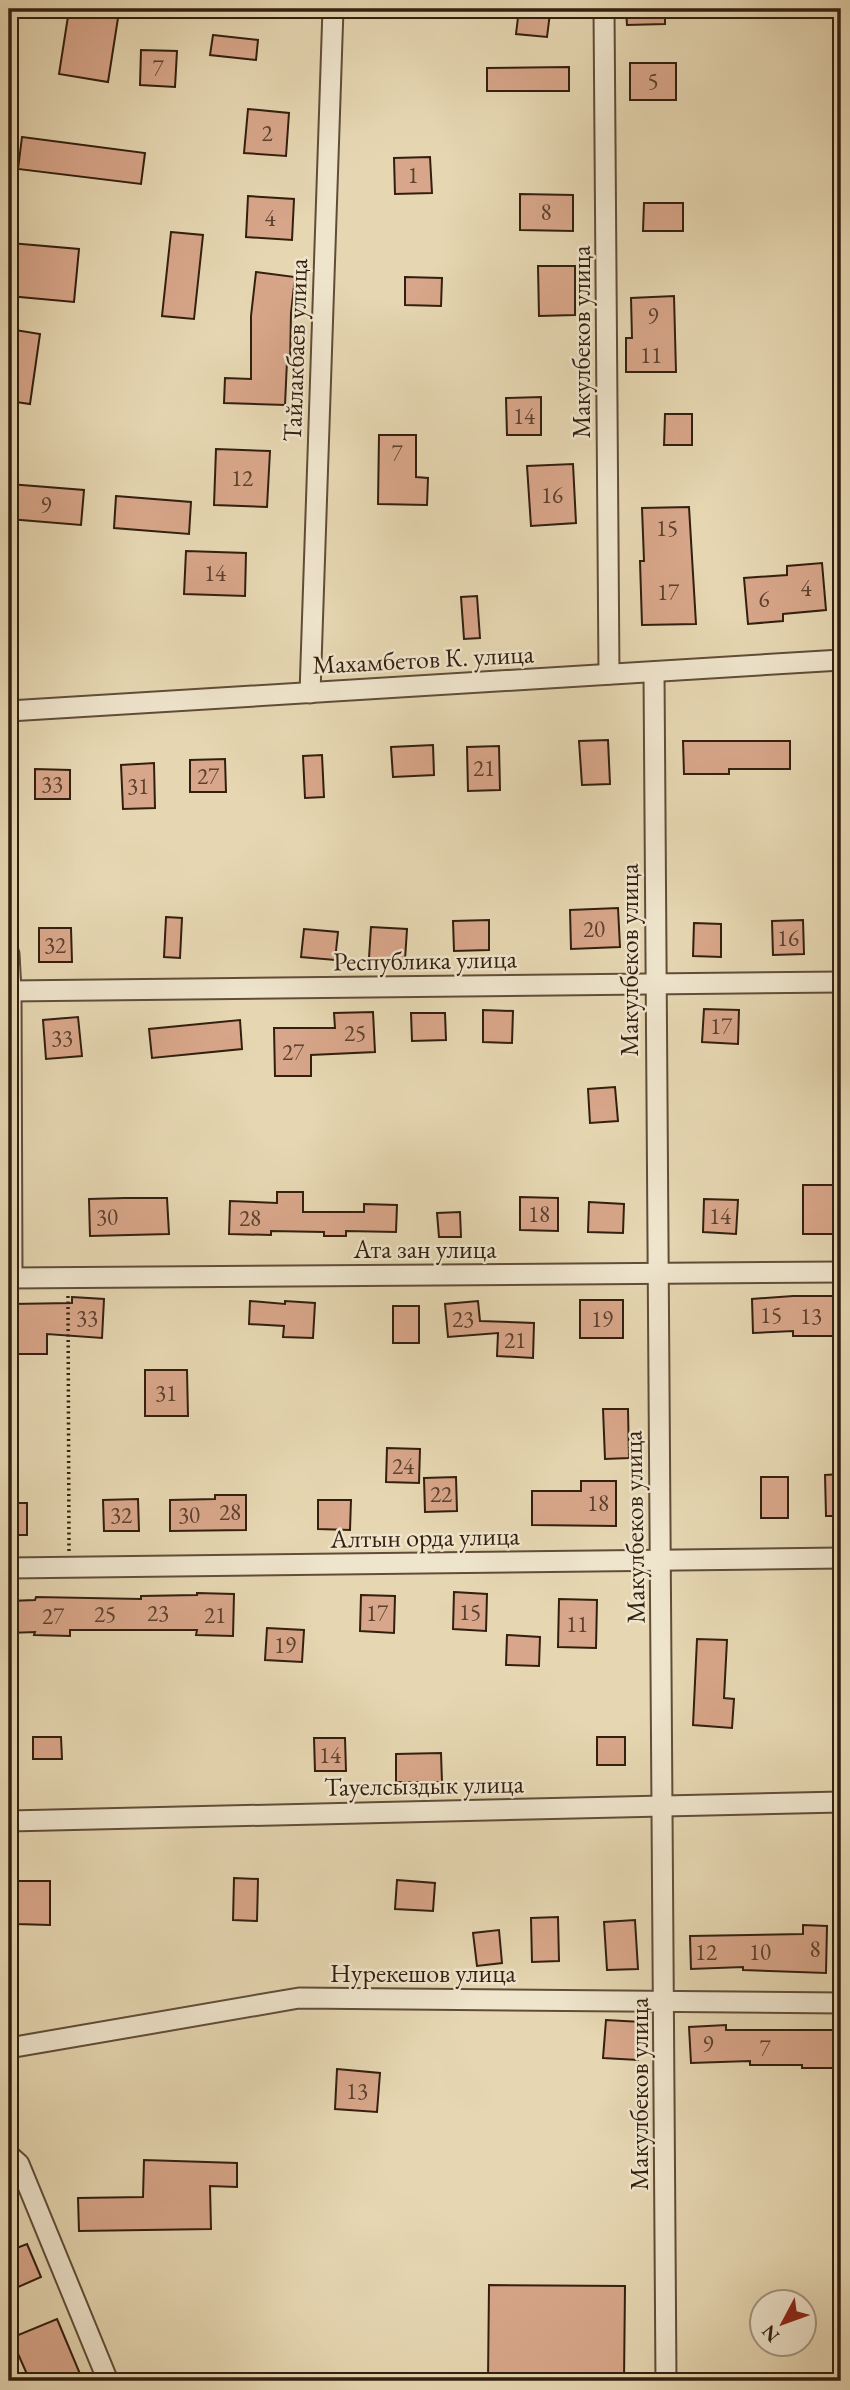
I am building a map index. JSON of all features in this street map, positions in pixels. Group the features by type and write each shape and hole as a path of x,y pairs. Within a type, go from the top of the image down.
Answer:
{"street":[{"name":"Тайлакбаев улица","path":"310,693 333,9"},
{"name":"Макулбеков улица","path":"604,9 610,674"},
{"name":"Махамбетов К. улица","path":"9,711 841,660"},
{"name":"Макулбеков улица","path":"654,672 666,2381"},
{"path":"9,954 10,1278"},
{"name":"Республика улица","path":"10,991 841,982"},
{"name":"Ата зан улица","path":"10,1278 841,1272"},
{"name":"Алтын орда улица","path":"9,1568 841,1558"},
{"name":"Тауелсыздык улица","path":"9,1821 841,1802"},
{"name":"Нурекешов улица","path":"9,2048 299,1998 841,2003"},
{"path":"9,2155 19,2164 108,2381"}],"path":[{"path":"68,1277 69,1567"}],"building":[{"path":"519,9 550,13 547,37 516,34"},
{"path":"626,9 665,9 665,24 627,25"},
{"path":"69,10 118,18 108,82 59,74"},
{"path":"213,35 258,40 256,60 210,55"},
{"path":"141,50 177,51 175,87 140,85"},
{"path":"630,63 676,63 676,100 630,100"},
{"path":"569,67 569,91 487,91 487,68"},
{"path":"248,109 289,113 286,156 244,153"},
{"path":"22,137 145,153 141,184 18,169"},
{"path":"430,157 432,193 395,194 394,158"},
{"path":"520,194 573,195 573,231 520,230"},
{"path":"248,196 294,199 292,240 246,237"},
{"path":"644,203 683,203 683,231 643,231"},
{"path":"171,232 203,235 194,319 162,316"},
{"path":"10,243 79,249 74,302 9,296"},
{"path":"538,266 575,266 575,315 539,316"},
{"path":"256,272 295,277 285,405 224,403 225,378 251,379 251,316"},
{"path":"405,277 442,278 441,306 405,305"},
{"path":"674,296 676,372 626,372 626,338 632,338 631,298"},
{"path":"9,329 40,334 30,404 9,401"},
{"path":"541,397 541,435 507,435 506,398"},
{"path":"665,414 692,414 692,445 664,445"},
{"path":"379,435 416,435 416,477 428,478 427,505 378,504"},
{"path":"216,449 270,451 267,507 214,505"},
{"path":"573,464 576,523 531,526 527,466"},
{"path":"9,484 84,490 81,525 9,519"},
{"path":"116,496 191,502 189,534 114,528"},
{"path":"689,507 696,624 642,625 642,508"},
{"path":"186,551 246,553 245,596 184,594"},
{"path":"822,563 826,610 783,614 783,621 748,624 744,578 787,575 787,566"},
{"path":"477,596 480,638 464,639 461,597"},
{"path":"608,740 610,784 582,785 579,741"},
{"path":"683,741 790,741 790,769 729,769 729,774 684,774"},
{"path":"433,745 434,775 393,777 391,747"},
{"path":"499,746 500,790 468,791 467,747"},
{"path":"322,755 324,797 305,798 303,756"},
{"path":"225,759 226,792 190,792 190,760"},
{"path":"154,763 155,808 123,809 121,765"},
{"path":"35,769 70,770 70,799 35,799"},
{"path":"618,908 620,947 571,949 570,910"},
{"path":"166,917 182,918 180,958 164,957"},
{"path":"489,920 489,950 454,951 453,921"},
{"path":"803,920 804,954 773,955 772,921"},
{"path":"694,923 721,924 721,957 693,956"},
{"path":"371,927 407,929 405,960 369,958"},
{"path":"39,928 71,928 72,962 39,962"},
{"path":"304,929 338,932 335,960 301,957"},
{"path":"704,1009 739,1010 738,1044 702,1042"},
{"path":"483,1010 513,1011 512,1043 483,1042"},
{"path":"373,1012 375,1052 311,1055 311,1076 275,1076 274,1028 335,1028 334,1013"},
{"path":"411,1013 445,1013 446,1040 412,1041"},
{"path":"78,1017 82,1056 46,1059 43,1020"},
{"path":"240,1020 242,1049 152,1058 149,1029"},
{"path":"615,1087 618,1121 590,1123 588,1089"},
{"path":"803,1185 840,1185 840,1234 803,1234"},
{"path":"277,1192 303,1192 303,1212 364,1212 364,1204 397,1205 396,1232 346,1231 346,1236 324,1236 324,1232 271,1231 271,1235 229,1234 230,1201 277,1203"},
{"path":"520,1197 558,1198 558,1231 520,1230"},
{"path":"167,1198 169,1234 90,1236 89,1199"},
{"path":"704,1199 738,1200 736,1234 703,1232"},
{"path":"589,1202 624,1204 623,1233 588,1232"},
{"path":"460,1212 461,1237 439,1237 437,1213"},
{"path":"841,1296 841,1336 793,1336 793,1331 753,1333 752,1299"},
{"path":"72,1297 104,1299 102,1338 47,1334 47,1354 12,1354 11,1304 72,1303"},
{"path":"580,1300 623,1300 623,1338 580,1338"},
{"path":"250,1301 315,1303 313,1338 283,1337 284,1326 249,1324"},
{"path":"478,1301 480,1321 534,1323 533,1358 497,1356 498,1333 448,1337 445,1304"},
{"path":"393,1306 419,1306 419,1343 393,1343"},
{"path":"145,1370 187,1370 188,1416 145,1416"},
{"path":"603,1409 628,1409 629,1458 605,1459"},
{"path":"387,1448 420,1449 419,1483 386,1482"},
{"path":"841,1474 841,1516 826,1516 825,1475"},
{"path":"456,1477 457,1511 425,1512 424,1478"},
{"path":"761,1477 788,1477 788,1518 761,1518"},
{"path":"581,1481 616,1481 616,1526 532,1525 532,1491 581,1491"},
{"path":"215,1495 246,1495 246,1530 170,1531 170,1500 215,1499"},
{"path":"138,1499 139,1531 104,1531 103,1500"},
{"path":"318,1500 351,1500 350,1530 318,1529"},
{"path":"9,1503 27,1503 27,1535 9,1535"},
{"path":"454,1592 487,1594 486,1631 453,1629"},
{"path":"234,1594 233,1636 196,1635 197,1630 70,1630 70,1636 34,1635 35,1632 9,1633 9,1601 35,1600 36,1597 141,1599 141,1596"},
{"path":"361,1595 395,1596 394,1633 360,1631"},
{"path":"559,1599 597,1600 596,1648 558,1647"},
{"path":"267,1628 304,1630 302,1662 265,1660"},
{"path":"507,1635 540,1637 539,1666 506,1665"},
{"path":"697,1639 727,1640 724,1698 734,1699 732,1728 693,1725"},
{"path":"33,1737 61,1737 62,1759 33,1759"},
{"path":"597,1737 625,1737 625,1765 597,1765"},
{"path":"314,1738 345,1738 346,1771 315,1771"},
{"path":"441,1753 442,1782 396,1782 396,1754"},
{"path":"234,1878 258,1879 257,1921 233,1920"},
{"path":"397,1880 435,1883 433,1911 395,1909"},
{"path":"16,1881 50,1881 50,1925 16,1924"},
{"path":"558,1917 559,1961 532,1962 531,1918"},
{"path":"635,1920 638,1969 607,1970 604,1922"},
{"path":"803,1925 827,1926 826,1973 743,1970 743,1967 691,1969 690,1936 803,1934"},
{"path":"499,1930 502,1963 477,1966 473,1933"},
{"path":"606,2020 641,2022 638,2060 603,2058"},
{"path":"726,2025 726,2030 838,2030 838,2068 750,2065 750,2061 691,2063 689,2027"},
{"path":"337,2069 380,2073 377,2112 335,2109"},
{"path":"144,2160 237,2163 237,2187 210,2186 211,2229 79,2231 78,2198 143,2197"},
{"path":"27,2244 41,2277 9,2291 9,2251"},
{"path":"489,2285 625,2286 624,2381 488,2381"},
{"path":"57,2319 83,2381 30,2381 11,2338"}]}
